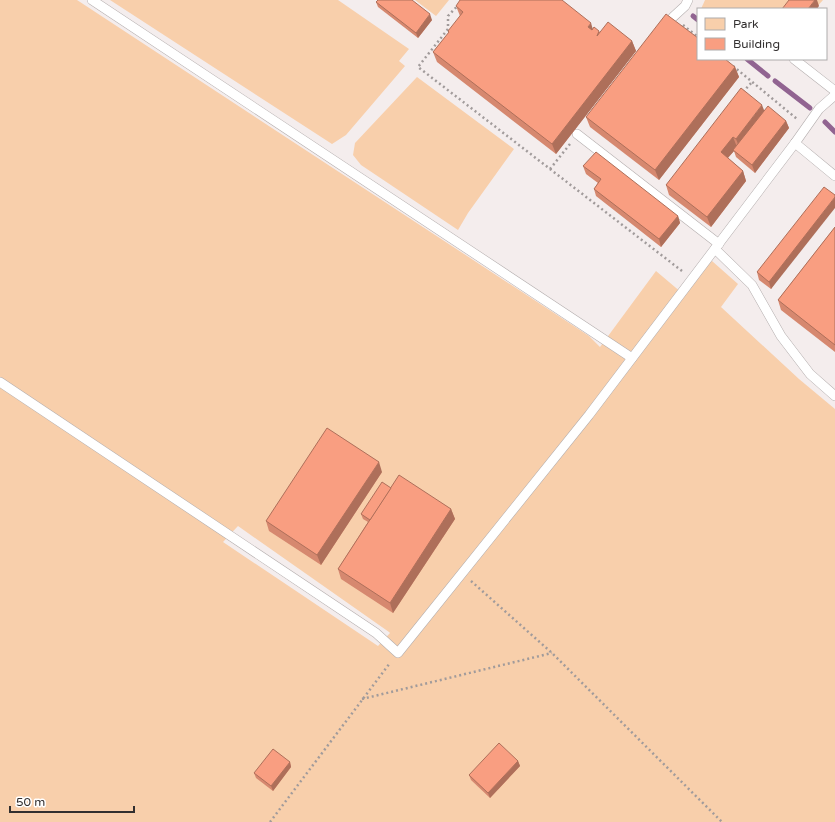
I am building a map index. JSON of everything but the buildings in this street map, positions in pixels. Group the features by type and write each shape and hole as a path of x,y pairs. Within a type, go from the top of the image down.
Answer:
{"lane":[{"path":"92,0 632,358"},
{"path":"673,17 685,6 688,0"},
{"path":"0,382 376,633 398,653 588,415 795,143 819,109 835,94 795,60"},
{"path":"577,134 717,246 752,285 781,336 810,374 835,396"},
{"path":"795,143 835,176"}],"path":[{"path":"463,0 448,16 448,29 418,67 692,279"},
{"path":"673,17 697,36"},
{"path":"730,64 807,127"},
{"path":"742,94 752,82"},
{"path":"550,169 577,134"},
{"path":"461,573 552,653 722,822"},
{"path":"270,822 398,653"},
{"path":"362,700 552,653"}],"green space":[{"path":"0,0 77,0 589,336 600,347 656,271 682,293 712,261 738,284 721,307 799,379 835,409 835,822 0,822","holes":["238,526 390,633 378,646 223,542"]},
{"path":"110,0 338,0 409,49 399,61 405,66 346,135 332,144"},
{"path":"415,0 449,0 436,16"},
{"path":"705,0 823,0 816,8 701,8"},
{"path":"417,77 514,149 468,213 458,230 361,165 353,155 355,143"}],"waterway":[{"path":"693,16 697,19"},
{"path":"748,60 768,76"},
{"path":"775,81 810,108"},
{"path":"825,122 835,132"}]}
